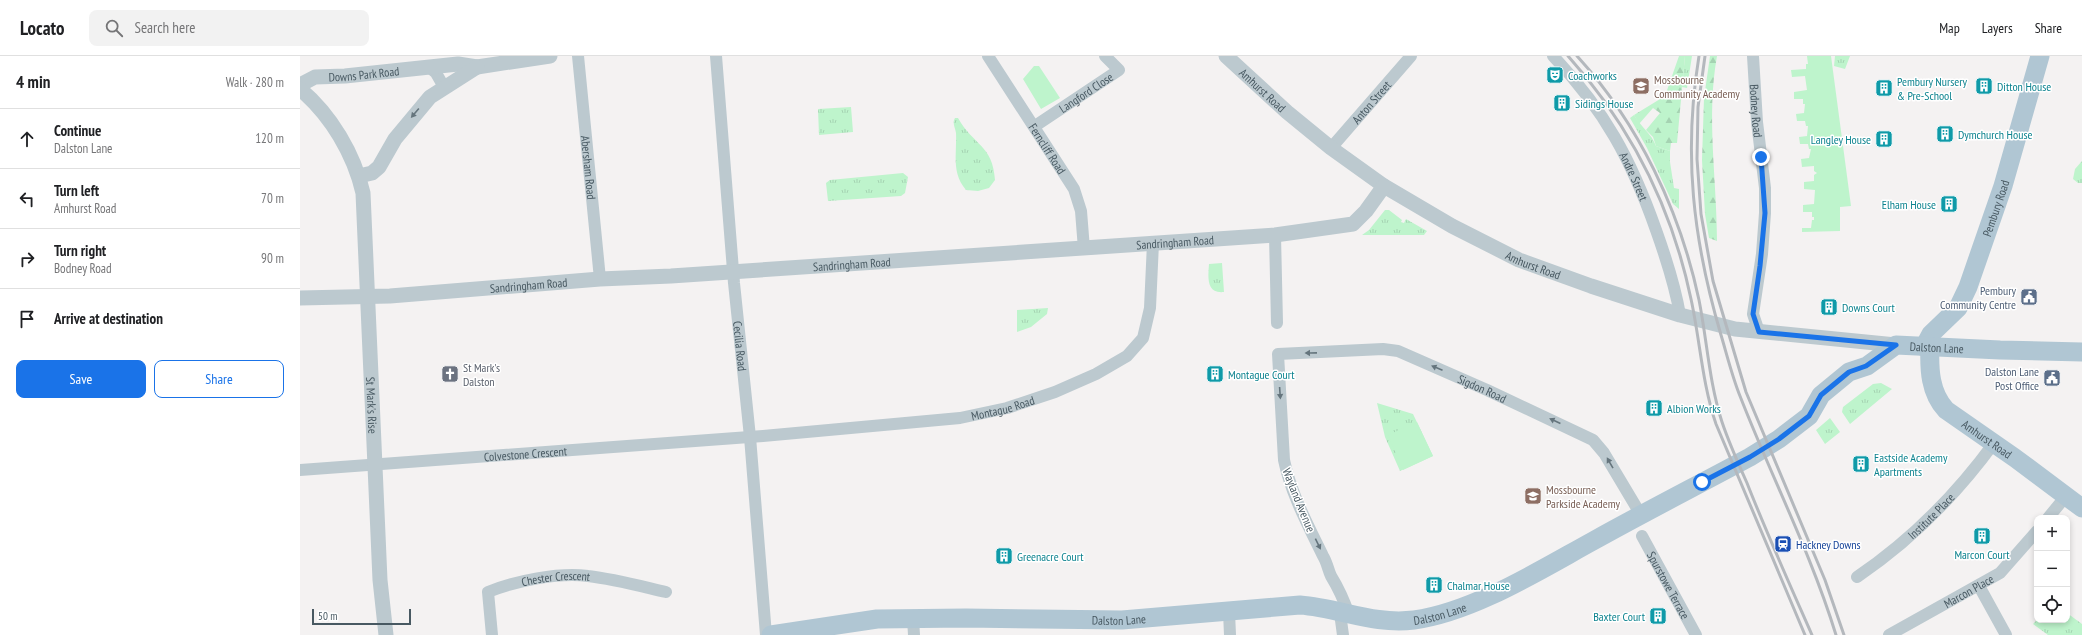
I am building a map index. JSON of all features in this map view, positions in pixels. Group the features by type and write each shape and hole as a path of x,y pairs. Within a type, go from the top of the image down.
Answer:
{"main road":[{"name":"Pembury Road","path":"1928,347 1931,334 1958,308 1968,287 2003,186 2040,56"},
{"name":"Dalston Lane","path":"771,635 862,621 914,626 1122,620 1300,605 1315,606 1380,621 1425,618 1451,611 1531,575 1750,457 1779,439 1809,416 1821,395 1841,379 1856,368 1866,366 1896,345 2082,352"},
{"name":"Amhurst Road","path":"1928,347 1931,379 1939,402 1952,415 1994,443 2082,508"}],"street":[{"name":"Downs Park Road","path":"300,85 315,77 430,68 458,64 477,67 550,56"},
{"name":"Abersham Road","path":"578,56 600,279"},
{"name":"Cecilia Road","path":"716,56 733,272 750,437 766,635"},
{"name":"Ferncliff Road","path":"988,56 1035,126 1074,189 1081,210 1084,249"},
{"name":"Langford Close","path":"1035,126 1119,70 1105,56"},
{"name":"Amhurst Road","path":"1226,56 1282,107 1331,148 1384,186 1452,226 1519,260 1591,286 1680,315 1735,329 1896,345"},
{"name":"Anton Street","path":"1331,148 1411,56"},
{"name":"Andre Street","path":"1553,56 1583,89 1622,146 1636,175 1674,285 1680,315"},
{"name":"Bodney Road","path":"1753,56 1756,122 1765,194 1762,254 1753,314 1759,332"},
{"name":"Downs Park Road","path":"444,87 477,67"},
{"path":"359,176 372,172 379,167 395,139 409,121 430,97 444,87 436,73 430,68"},
{"name":"St Mark's Rise","path":"300,90 335,128 359,176 365,218 380,580 386,635"},
{"name":"Sandringham Road","path":"300,298 368,297 600,279 733,272 1275,235 1353,224 1366,211 1384,186"},
{"path":"1275,235 1277,323"},
{"name":"Montague Road","path":"750,437 960,418 1007,408 1055,392 1096,374 1127,356 1143,338 1150,308 1153,243"},
{"name":"Sigdon Road","path":"1278,354 1383,349 1398,351 1487,390 1593,440 1604,453 1640,515"},
{"name":"Wayland Avenue","path":"1278,354 1284,460 1287,475 1301,511 1326,561 1331,575 1344,598 1345,614 1343,635"},
{"name":"Colvestone Crescent","path":"300,470 750,437"},
{"name":"Institute Place","path":"1857,577 1901,544 1937,510 1970,476 1994,443"},
{"path":"2050,515 2066,496"},
{"name":"Marcon Place","path":"1889,635 2000,573 2034,534"},
{"name":"Spurstowe Terrace","path":"1642,536 1696,635"},
{"name":"Chester Crescent","path":"492,635 488,592 500,587 560,575 587,575 666,592"},
{"path":"1979,586 2006,635"},
{"path":"1229,612 1230,635"}],"green space":[{"path":"1679,56 1685,56 1677,143 1671,143 1670,151 1656,146 1653,137 1646,130 1660,113 1653,108 1639,124 1634,115 1665,96"},
{"path":"1685,56 1692,56 1687,88 1682,87"},
{"path":"1710,56 1717,56 1712,102 1712,125 1717,241 1709,238 1705,214 1702,160 1704,98"},
{"path":"1807,56 1831,56 1851,206 1840,207 1840,231 1802,232 1802,228 1811,228 1812,220 1814,220 1814,217 1812,217 1812,212 1803,212 1803,205 1814,204 1815,190 1804,189 1804,182 1814,181 1814,175 1817,173 1814,171 1814,166 1802,167 1801,159 1809,158 1811,149 1809,149 1808,144 1800,144 1799,137 1807,136 1808,126 1806,126 1805,121 1797,121 1796,114 1804,113 1805,104 1803,104 1803,99 1794,99 1794,92 1807,90 1805,76 1792,77 1791,70 1806,69 1806,64 1808,64"},
{"path":"1835,56 1850,56 1845,69 1834,66"},
{"path":"1034,66 1039,66 1060,98 1041,109 1023,79"},
{"path":"851,107 853,132 819,135 818,109"},
{"path":"1634,115 1656,146 1670,151 1674,188 1679,189 1679,209 1673,204 1647,148 1630,118"},
{"path":"955,118 958,118 990,159 995,180 989,188 978,191 966,190 958,177 956,163"},
{"path":"2082,161 2082,183 2078,183 2073,179 2075,169"},
{"path":"903,173 908,177 905,193 901,196 828,201 826,183 830,180"},
{"path":"1385,210 1389,210 1402,220 1401,222 1404,223 1406,219 1427,231 1424,235 1362,235 1369,230"},
{"path":"1222,263 1224,292 1218,292 1209,284 1209,264"},
{"path":"1048,308 1047,314 1031,327 1017,332 1017,310"},
{"path":"1881,383 1892,389 1850,424 1842,412 1843,407 1873,384"},
{"path":"1377,403 1413,414 1433,456 1400,471 1385,437"},
{"path":"1830,418 1840,432 1825,444 1816,430"},
{"path":"1417,422 1433,456 1403,470 1388,435"},
{"path":"2070,615 2082,624 2082,635 2048,635 2033,624 2070,623"}],"railway":[{"path":"1568,56 1611,110 1646,169 1660,200 1683,265 1694,314 1711,409 1805,635"},
{"path":"1577,56 1620,110 1638,140 1654,170 1681,234 1699,300 1714,392 1722,422 1812,635"},
{"path":"1699,56 1694,92 1692,162 1698,231 1711,300 1737,388 1815,574 1836,635"},
{"path":"1705,56 1698,107 1697,159 1701,214 1713,281 1746,392 1825,580 1844,635"}],"place":[{"name":"Coachworks","path":"1555,75"},
{"name":"Mossbourne Community Academy","path":"1641,86"},
{"name":"Ditton House","path":"1984,86"},
{"name":"Pembury Nursery & Pre-School","path":"1884,88"},
{"name":"Sidings House","path":"1562,103"},
{"name":"Dymchurch House","path":"1945,134"},
{"name":"Langley House","path":"1884,139"},
{"name":"Elham House","path":"1949,204"},
{"name":"Pembury Community Centre","path":"2029,297"},
{"name":"Downs Court","path":"1829,307"},
{"name":"St Mark's Dalston","path":"450,374"},
{"name":"Montague Court","path":"1215,374"},
{"name":"Dalston Lane Post Office","path":"2052,378"},
{"name":"Albion Works","path":"1654,408"},
{"name":"Eastside Academy Apartments","path":"1861,464"},
{"name":"Mossbourne Parkside Academy","path":"1533,496"},
{"name":"Marcon Court","path":"1982,536"},
{"name":"Hackney Downs","path":"1783,544"},
{"name":"Greenacre Court","path":"1004,556"},
{"name":"Chalmar House","path":"1434,585"},
{"name":"Baxter Court","path":"1658,616"}],"route":[{"path":"1702,482 1750,457 1779,439 1809,416 1821,395 1849,372 1856,368 1866,366 1896,345 1759,332 1753,314 1762,254 1765,213 1765,188 1761,157"}]}
